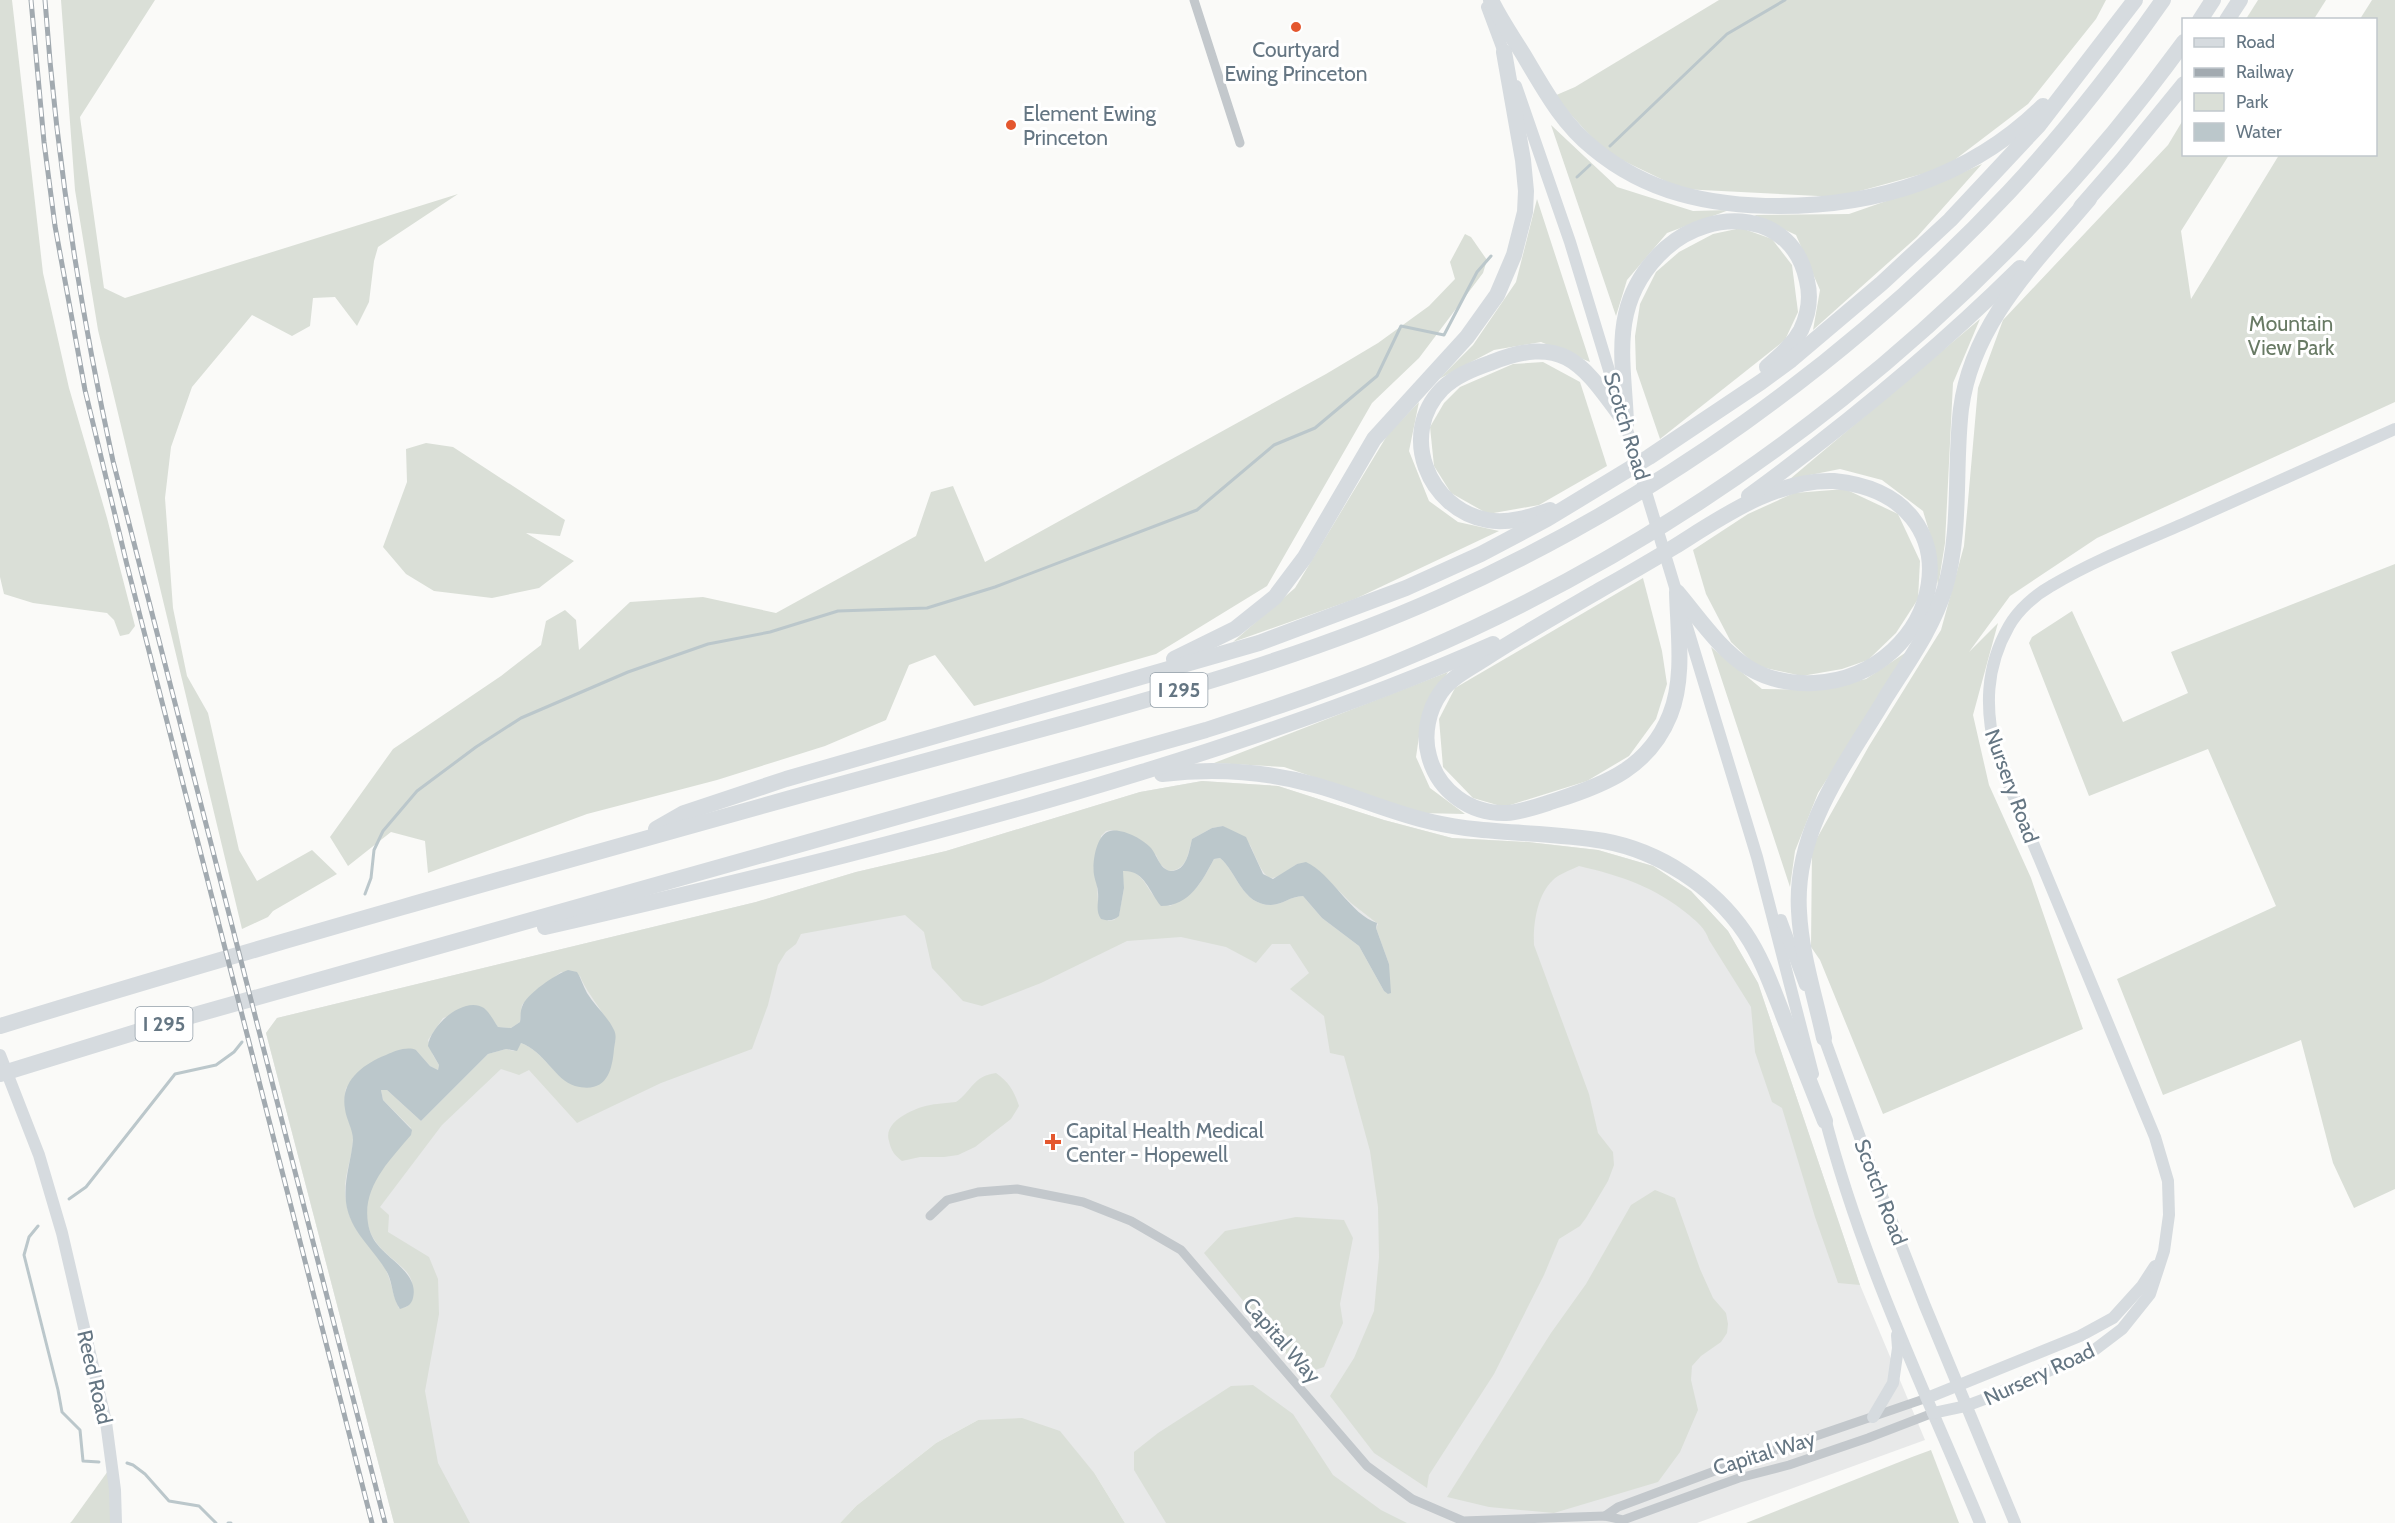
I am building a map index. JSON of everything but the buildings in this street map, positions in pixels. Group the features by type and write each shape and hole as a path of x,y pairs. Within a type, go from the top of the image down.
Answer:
{"highway":[{"path":"1491,0 1547,97 1563,119 1591,147 1620,168 1656,187 1699,200 1738,205 1810,206 1840,203 1874,197 1925,182 1967,162 2007,135 2039,110 2094,54"},
{"path":"638,841 684,813 743,792 1259,643 1372,601 1444,571 1515,537 1675,440 1791,360 1916,253 2031,134 2135,0"},
{"name":"I 295","path":"0,1026 638,841 1165,695 1359,630 1432,601 1569,532 1648,488 1737,428 1819,366 1905,293 2005,196 2060,135 2163,0"},
{"path":"2201,18 2213,0"},
{"path":"2228,18 2240,0"},
{"name":"I 295","path":"0,1074 149,1028 1206,730 1357,677 1417,653 1505,612 1569,579 1689,509 1780,446 1871,375 1973,284 2049,206 2120,125 2182,45"},
{"path":"1021,711 1181,657 1229,633 1266,606 1298,568 1380,430 1478,323 1497,295 1509,269 1525,212 1525,174 1504,52"},
{"path":"1824,1038 1802,941 1799,912 1800,872 1807,840 1831,789 1920,644 1945,587 1954,536 1961,408 1977,349 1996,314 2182,86"},
{"path":"1712,523 1858,414 1933,350 2089,199"},
{"path":"1626,423 1623,339 1630,300 1644,273 1671,244 1699,227 1726,220 1759,224 1781,237 1800,261 1809,291 1804,321 1796,338 1775,359 1738,392 1675,440"},
{"path":"1607,483 1552,509 1522,518 1492,520 1471,515 1448,501 1428,475 1421,449 1424,419 1436,397 1455,379 1501,358 1522,351 1536,350 1556,354 1582,367 1626,423"},
{"path":"1842,482 1878,492 1894,500 1918,525 1926,541 1931,573 1922,609 1912,627 1901,641 1874,664 1837,680 1798,683 1763,675 1737,659 1719,642 1677,592 1679,648 1676,694 1662,731 1638,761 1620,775 1603,784 1520,811 1496,813 1466,804 1443,785 1429,758 1426,731 1433,705 1443,689 1457,677 1572,606 1712,523 1754,501 1802,483 1842,482"},
{"path":"328,977 747,881 957,826 1105,784 1258,736 1374,694 1460,658 1572,606"},
{"path":"1105,784 1184,771 1228,771 1271,775 1316,785 1438,823 1589,839 1617,844 1647,854 1674,868 1700,886 1722,905 1744,932 1765,970 1825,1121"}],"main road":[{"name":"Scotch Road","path":"1485,0 1570,242 1626,423 1757,856 1825,1121 1862,1234 1896,1324 1980,1523"},
{"name":"Nursery Road","path":"1933,1413 1966,1406 2065,1365 2093,1352 2122,1329 2150,1294 2164,1251 2169,1215 2168,1181 2155,1137 1996,754 1989,724 1988,692 1995,657 2010,625 2030,601 2051,586 2106,558 2395,429"},
{"name":"Scotch Road","path":"1757,856 1871,1168 1957,1385 2015,1523"},
{"name":"Reed Road","path":"0,1055 42,1166 62,1233 106,1422 116,1523"},
{"name":"Nursery Road","path":"1927,1398 2080,1336 2113,1318 2142,1286 2164,1251"},
{"path":"1873,1417 1893,1383 1898,1348 1896,1324"}],"street":[{"path":"1194,0 1240,143"},
{"name":"Capital Way","path":"930,1216 947,1200 978,1192 1017,1189 1083,1202 1131,1221 1181,1250 1367,1466 1412,1499 1463,1521 1605,1516 1623,1520 1739,1478 1789,1465 1933,1413"},
{"name":"Capital Way","path":"1605,1516 1618,1507 1720,1469 1927,1398"}],"shaded area":[{"name":"Capital Health Medical Center - Hopewell","path":"1202,781 1278,786 1384,820 1452,838 1528,842 1598,850 1653,866 1691,891 1728,931 1758,983 1860,1285 1925,1440 1697,1523 1125,1523 1095,1474 978,1420 936,1443 856,1506 840,1523 394,1523 266,1033 277,1018 756,902 856,872 946,851 1140,792"}],"green space":[{"path":"0,0 12,0 43,273 69,388 107,518 135,626 129,634 120,636 114,620 107,613 33,603 4,594 0,577"},
{"path":"61,0 155,0 80,117 104,288 125,298 458,194 378,247 369,302 357,326 335,297 313,298 310,326 292,336 252,315 192,387 171,447 165,498 173,608 187,676 208,713 239,850 257,881 312,850 337,874 273,911 268,917 242,929 98,330 75,190"},
{"path":"1719,0 2106,0 2096,19 2028,104 1944,168 1838,197 1682,189 1605,152 1554,96 1575,87"},
{"path":"2258,0 2326,0 2315,18 2247,18"},
{"name":"Mountain View Park","path":"2372,0 2395,0 2395,402 2097,538 2010,596 1969,652 1998,623 1973,715 1989,785 2031,878 2083,1029 1883,1114 1820,960 1811,947 1812,847 1869,746 1941,630 1964,546 1978,388 2003,320 2168,145 2182,122 2182,156 2228,156 2181,231 2191,299 2278,156 2377,156 2377,18 2361,18"},
{"path":"1551,125 1617,187 1693,211 1729,210 1667,233 1627,280 1616,316"},
{"path":"1982,164 1917,237 1813,330 1820,290 1796,235 1754,215 1849,214 1938,183"},
{"path":"1537,199 1590,362 1541,342 1494,350 1439,379 1473,345 1516,282"},
{"path":"1741,228 1772,239 1792,265 1798,312 1785,340 1660,439 1636,369 1635,336 1640,304 1656,272 1679,252 1713,234"},
{"path":"1465,234 1471,237 1487,260 1483,273 1419,358 1372,403 1267,586 1156,654 974,706 935,655 909,665 886,720 825,746 717,780 587,814 428,873 425,841 391,832 348,866 330,837 393,749 501,676 541,645 546,621 565,610 576,620 579,650 630,602 703,597 776,613 916,536 931,492 953,486 985,562 1378,343 1429,306 1455,279 1450,262"},
{"path":"1980,319 1953,383 1945,543 1938,587 1933,544 1923,511 1882,480 1840,469 1790,479"},
{"path":"1543,362 1580,382 1607,466 1539,505 1488,514 1451,493 1434,466 1430,427 1444,403 1460,387 1513,364"},
{"path":"1419,402 1409,451 1429,501 1458,522 1499,531 1355,599 1233,642 1295,588 1388,434"},
{"path":"426,443 453,447 565,520 560,536 526,533 574,561 539,588 492,598 434,591 406,574 383,547 407,482 406,449"},
{"path":"1845,489 1898,514 1920,561 1918,599 1896,633 1868,660 1842,669 1802,676 1756,666 1731,642 1706,594 1693,550 1748,514 1794,493"},
{"path":"2395,564 2395,1189 2354,1208 2333,1163 2301,1040 2163,1095 2117,979 2276,906 2208,749 2089,796 2029,643 2032,637 2072,611 2123,722 2188,693 2171,652"},
{"path":"1643,578 1662,651 1667,684 1656,719 1629,756 1587,781 1504,807 1473,798 1443,767 1439,719 1455,688"},
{"path":"1711,647 1762,689 1818,690 1866,679 1911,649 1818,793 1795,851 1790,887"},
{"path":"1448,672 1422,716 1416,757 1430,788 1465,814 1419,813 1284,767 1214,763"},
{"path":"1202,781 1278,786 1384,820 1452,838 1528,842 1598,850 1653,866 1691,891 1728,931 1758,983 1860,1285 1838,1283 1782,1108 1772,1102 1755,1052 1751,1007 1703,929 1676,905 1637,884 1579,866 1565,872 1553,880 1543,894 1535,919 1534,945 1589,1094 1598,1133 1613,1152 1614,1165 1608,1181 1586,1218 1580,1226 1559,1239 1544,1275 1494,1374 1429,1475 1427,1488 1374,1453 1330,1396 1354,1358 1374,1311 1379,1257 1378,1207 1370,1151 1344,1056 1330,1053 1324,1016 1290,989 1309,973 1290,944 1272,944 1256,963 1226,947 1181,937 1127,941 1041,983 982,1006 963,1001 932,968 924,932 905,915 801,934 796,944 786,952 778,965 768,1005 752,1049 661,1083 577,1123 529,1070 519,1075 501,1069 442,1125 380,1207 389,1215 388,1232 429,1257 438,1279 439,1314 425,1391 438,1463 470,1523 394,1523 266,1033 277,1018 756,902 856,872 946,851 1140,792","holes":["1223,826 1251,846 1265,874 1269,877 1277,877 1297,864 1318,870 1351,903 1378,924 1376,928 1389,964 1389,994 1384,991 1359,946 1322,918 1303,896 1294,897 1275,905 1261,904 1247,894 1220,858 1214,859 1201,882 1192,892 1170,906 1155,898 1138,875 1122,870 1124,888 1119,915 1114,920 1108,921 1098,901 1097,886 1101,836 1106,831 1112,830 1156,855 1160,864 1168,871 1183,865 1192,839 1212,828","561,972 580,976 615,1036 610,1053 586,1087 567,1081 530,1047 521,1043 514,1051 506,1049 488,1054 421,1121 387,1090 381,1090 383,1100 411,1128 375,1180 368,1199 367,1217 370,1232 386,1253 403,1268 412,1284 407,1307 399,1308 386,1270 354,1225 347,1205 345,1186 353,1138 345,1104 346,1088 416,1050 430,1066 438,1070 439,1065 428,1040 443,1018 480,1007 485,1009 498,1027 511,1028 520,1022 522,1005 532,994"]},
{"path":"996,1073 1010,1087 1019,1106 1011,1119 975,1147 958,1155 920,1157 902,1161 895,1154 888,1133 897,1120 921,1107 956,1102 982,1077"},
{"path":"1655,1190 1675,1198 1700,1269 1713,1298 1726,1313 1728,1324 1727,1333 1721,1342 1701,1356 1692,1366 1691,1380 1698,1410 1680,1452 1658,1482 1554,1513 1489,1507 1447,1497 1551,1333 1586,1284 1631,1205"},
{"path":"1296,1217 1344,1220 1353,1238 1340,1304 1343,1323 1324,1367 1303,1374 1204,1253 1225,1231"},
{"path":"1253,1385 1293,1414 1333,1475 1381,1510 1407,1523 1166,1523 1134,1470 1134,1452 1158,1433 1231,1386"},
{"path":"1022,1418 1060,1431 1095,1474 1125,1523 840,1523 856,1506 936,1443 978,1420"},
{"path":"1931,1450 1959,1523 1746,1523 1912,1457"},
{"path":"113,1464 112,1523 70,1523 72,1521"}],"water":[{"path":"1223,826 1246,837 1263,874 1273,879 1297,864 1306,862 1324,875 1358,912 1377,923 1376,928 1389,964 1391,993 1384,991 1359,946 1322,918 1303,896 1294,897 1275,905 1261,904 1247,894 1220,858 1214,859 1194,891 1180,902 1171,905 1161,906 1142,878 1137,874 1123,871 1124,888 1119,916 1111,920 1101,919 1094,863 1098,843 1105,833 1115,830 1138,838 1151,848 1164,868 1171,871 1181,868 1184,864 1192,839 1212,828"},
{"path":"568,970 577,972 587,993 615,1032 616,1039 609,1073 600,1084 585,1088 568,1083 536,1052 521,1043 517,1051 506,1049 488,1054 421,1121 387,1090 381,1090 383,1100 412,1130 411,1135 379,1175 373,1186 367,1210 368,1226 374,1239 412,1282 414,1289 412,1301 408,1306 400,1309 395,1300 388,1274 359,1235 347,1208 346,1182 353,1140 344,1099 346,1090 355,1075 369,1063 405,1049 416,1050 430,1066 438,1070 439,1065 428,1046 435,1030 449,1015 458,1009 476,1005 486,1010 498,1027 511,1028 520,1022 522,1007 529,996 549,980"}],"waterway":[{"path":"1610,146 1727,34 1785,0"},
{"path":"1577,177 1590,165"},
{"path":"365,894 371,878 374,850 383,831 417,791 476,747 521,718 628,672 708,644 770,632 838,611 927,608 995,587 1197,510 1274,445 1315,428 1377,376 1401,326 1444,335 1477,272 1491,256"},
{"path":"69,1199 86,1187 175,1074 216,1065 234,1052 242,1042"},
{"path":"38,1226 29,1237 24,1255 62,1412 80,1430 83,1461 99,1462"},
{"path":"127,1463 145,1474 169,1501 199,1506 216,1523"}],"railway":[{"path":"31,0 44,142 55,226 85,390 127,565 372,1523"},
{"path":"45,0 56,116 71,232 90,347 113,461 385,1523"}],"place":[{"name":"Courtyard Ewing Princeton","path":"1296,27"},
{"name":"Element Ewing Princeton","path":"1011,125"},
{"name":"Capital Health Medical Center - Hopewell","path":"1053,1142"}]}
